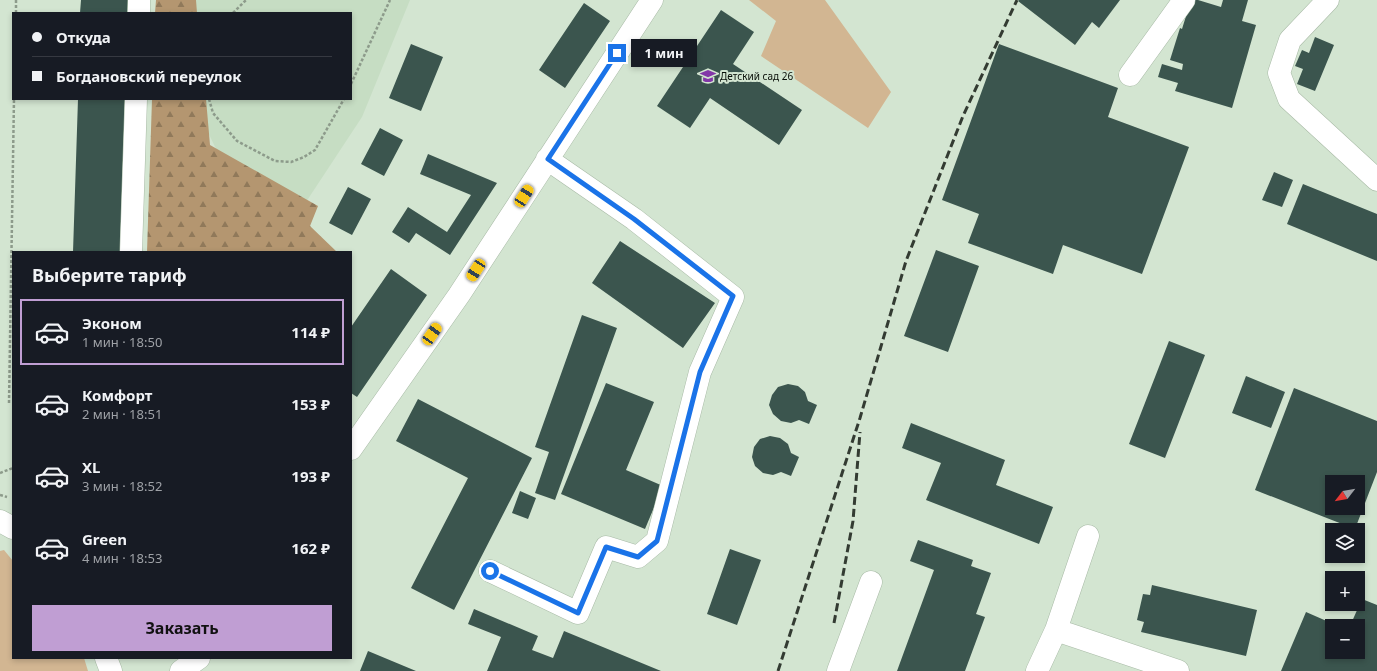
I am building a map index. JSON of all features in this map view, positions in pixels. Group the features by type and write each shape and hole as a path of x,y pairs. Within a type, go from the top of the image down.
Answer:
{"street":[{"path":"139,0 139,12"},
{"path":"352,448 460,295 652,0"},
{"path":"1130,75 1184,0"},
{"path":"1328,0 1290,40 1279,73 1289,99 1377,180"},
{"path":"131,251 136,100"},
{"path":"490,571 578,613 606,547 638,557 657,541 700,372 733,296 634,219 548,159"},
{"path":"0,521 12,527"},
{"path":"1037,671 1056,630 1088,536"},
{"path":"838,671 871,582"},
{"path":"1056,630 1178,671"},
{"path":"106,659 111,671"},
{"path":"181,671 198,659"}],"path":[{"path":"16,0 16,12"},
{"path":"234,12 246,0"},
{"path":"352,82 390,0"},
{"path":"9,403 14,100"},
{"path":"209,100 213,113 237,141 275,161 291,162 304,157 315,150 343,100"},
{"path":"0,473 12,468"}],"shaded area":[{"path":"193,0 410,0 362,117 306,202 217,151 196,107 196,100 352,100 352,12 193,12"},
{"path":"749,0 825,0 891,92 868,128 761,56 776,21"},
{"path":"4,550 12,560 12,659 84,659 88,671 0,671 0,551"}],"green space":[{"path":"156,0 196,0 197,12 155,12"},
{"path":"152,100 206,100 210,145 318,206 310,226 336,251 147,251"}],"building":[{"path":"81,0 128,0 127,12 80,12"},
{"path":"1120,0 1099,28 1092,22 1075,45 1018,1"},
{"path":"1191,0 1198,0 1221,7 1223,0 1248,0 1242,21 1256,25 1232,108 1175,91 1178,83 1158,77 1162,64 1182,70 1183,64 1170,60"},
{"path":"584,3 610,21 565,88 539,70"},
{"path":"721,10 754,32 733,64 802,110 779,145 710,98 690,128 657,106"},
{"path":"1315,37 1334,45 1315,91 1297,84 1303,69 1295,66 1302,50 1309,53"},
{"path":"411,44 443,57 421,111 389,98"},
{"path":"999,44 1118,88 1108,117 1189,147 1142,274 1063,245 1053,274 968,243 979,214 942,200"},
{"path":"78,100 125,100 120,251 73,251"},
{"path":"380,128 403,140 384,176 361,164"},
{"path":"428,154 497,183 450,255 416,233 409,243 392,232 408,207 447,232 471,195 420,174"},
{"path":"1274,172 1293,180 1282,207 1262,200"},
{"path":"1303,184 1377,214 1377,261 1287,224"},
{"path":"348,187 371,199 352,235 329,223"},
{"path":"620,241 715,303 683,348 592,283"},
{"path":"936,250 979,266 948,352 904,336"},
{"path":"391,269 427,295 357,397 352,394 352,326"},
{"path":"582,315 617,328 555,500 535,493 549,452 535,447"},
{"path":"1169,341 1205,355 1165,458 1129,444"},
{"path":"1246,376 1285,392 1271,428 1232,413"},
{"path":"606,383 654,402 626,470 663,486 645,529 561,494"},
{"path":"788,384 798,386 805,392 808,401 817,405 809,424 799,420 791,423 781,421 773,414 769,405 772,395 778,387"},
{"path":"1294,388 1377,421 1377,472 1365,503 1365,475 1325,475 1325,515 1360,515 1357,523 1340,523 1255,490"},
{"path":"418,399 532,458 454,610 411,588 468,478 396,441"},
{"path":"911,423 1005,460 996,485 1053,507 1039,544 926,500 941,463 902,448"},
{"path":"770,436 780,438 788,444 791,453 799,457 791,476 781,472 773,475 763,473 755,466 752,457 754,447 760,439"},
{"path":"520,491 536,498 528,519 512,513"},
{"path":"918,540 973,560 971,566 991,573 976,614 985,617 965,671 897,671 934,570 910,561"},
{"path":"730,549 761,560 737,625 707,614"},
{"path":"1152,585 1257,610 1246,656 1141,632 1144,622 1137,620 1143,594 1150,595"},
{"path":"1365,600 1377,605 1377,671 1281,671 1306,612 1325,620 1325,659 1365,659 1365,619 1353,619 1357,611 1365,611"},
{"path":"474,609 538,636 532,650 553,658 564,631 661,671 487,671 501,637 468,624"},
{"path":"368,651 416,671 360,671"}],"railway":[{"path":"778,671 860,418 906,261 963,116 1017,0"},
{"path":"834,623 853,521 860,432"}],"place":[{"name":"Детский сад 26","path":"708,76"}],"route":[{"path":"490,571 578,613 606,547 638,557 657,541 670,485 700,372 733,296 634,219 548,159 617,53"}]}
